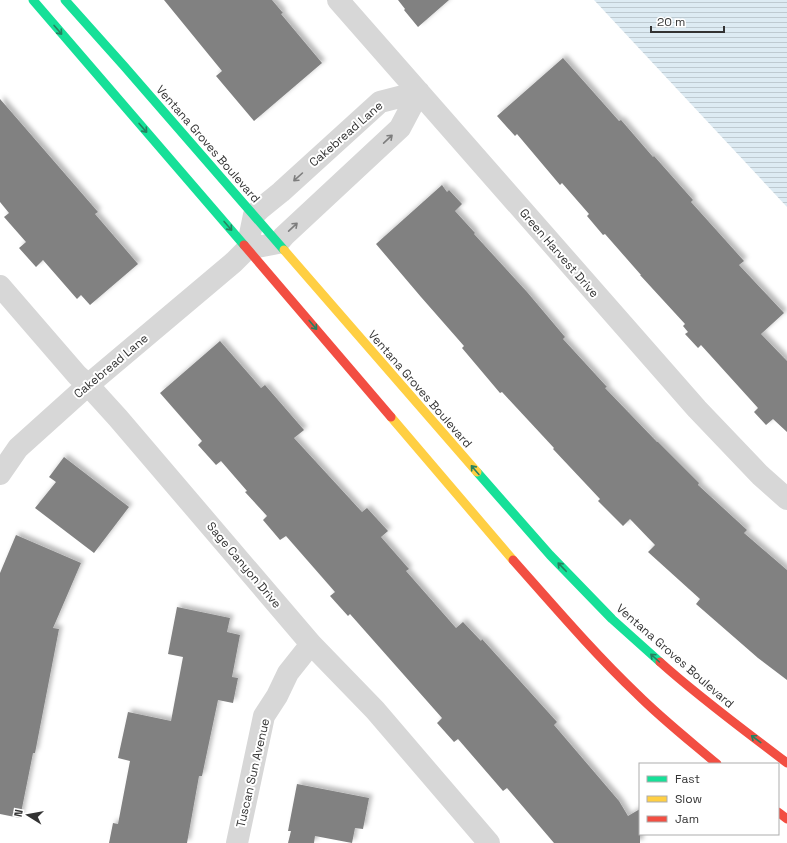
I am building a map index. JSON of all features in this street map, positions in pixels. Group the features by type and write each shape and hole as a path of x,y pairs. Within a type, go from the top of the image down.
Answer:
{"street":[{"path":"33,0 532,582 638,694 686,738 717,763"},
{"name":"Ventana Groves Boulevard","path":"65,0 550,555 612,619 671,672 787,762"},
{"name":"Green Harvest Drive","path":"338,0 697,409 760,475 787,499"},
{"path":"247,248 278,243 400,128 419,92"},
{"name":"Cakebread Lane","path":"254,215 380,102 419,92"},
{"path":"247,248 254,215"},
{"name":"Cakebread Lane","path":"0,474 18,448 88,385 234,262 247,248"},
{"name":"Sage Canyon Drive","path":"0,286 77,375 118,418 311,644 375,710 490,843"},
{"name":"Tuscan Sun Avenue","path":"237,843 264,716 277,696 288,673 311,644"},
{"path":"779,813 787,819"}],"shaded area":[{"path":"594,0 787,0 787,207"}],"building":[{"path":"164,0 272,0 283,13 281,14 322,63 254,121 216,76 222,71"},
{"path":"398,0 449,0 418,27"},
{"path":"563,58 619,121 621,120 693,200 691,202 744,261 739,265 784,313 761,334 787,361 787,432 773,419 766,425 754,412 758,408 701,345 698,348 685,334 688,332 683,326 685,324 605,234 603,235 587,216 589,214 562,183 560,185 517,134 515,136 497,116"},
{"path":"0,99 98,212 95,214 138,264 90,305 81,295 77,299 43,260 36,267 19,248 26,242 4,217 9,213 0,202"},
{"path":"442,185 447,192 449,190 462,204 455,211 527,292 565,337 563,339 607,387 605,388 699,483 698,485 747,530 744,533 787,570 787,680 758,658 696,604 700,599 648,552 655,545 630,519 623,526 598,501 600,499 553,449 554,448 502,392 500,393 462,348 464,346 376,244"},
{"path":"220,341 261,388 265,385 304,430 294,438 362,512 367,508 388,531 381,537 409,569 406,571 456,628 463,622 481,641 482,639 557,722 554,725 619,801 628,816 639,810 640,843 554,843 507,788 503,791 458,739 454,742 437,723 442,718 350,614 348,616 330,596 335,592 286,536 280,540 263,520 267,516 245,492 247,491 221,461 216,465 198,445 202,441 160,393"},
{"path":"64,457 129,507 94,553 35,508 56,482 49,477"},
{"path":"16,535 81,563 53,628 59,629 35,753 33,753 20,818 0,814 0,573"},
{"path":"177,607 230,618 227,632 240,635 232,677 238,678 233,703 218,700 202,776 199,776 187,843 109,843 113,823 118,824 130,761 118,758 128,712 171,721 183,657 168,654"},
{"path":"297,784 369,798 363,829 355,828 352,843 315,836 314,843 288,843 291,831 288,831"}],"traffic: fast":[{"path":"33,0 244,245"},
{"path":"65,0 284,250"},
{"path":"477,472 550,555 612,619 660,662"}],"traffic: slow":[{"path":"284,250 477,472"},
{"path":"391,417 513,560"}],"traffic: jam":[{"path":"244,245 391,417"},
{"path":"513,560 605,662 656,712 716,763"},
{"path":"660,662 706,701 787,763"},
{"path":"779,813 787,819"}]}
